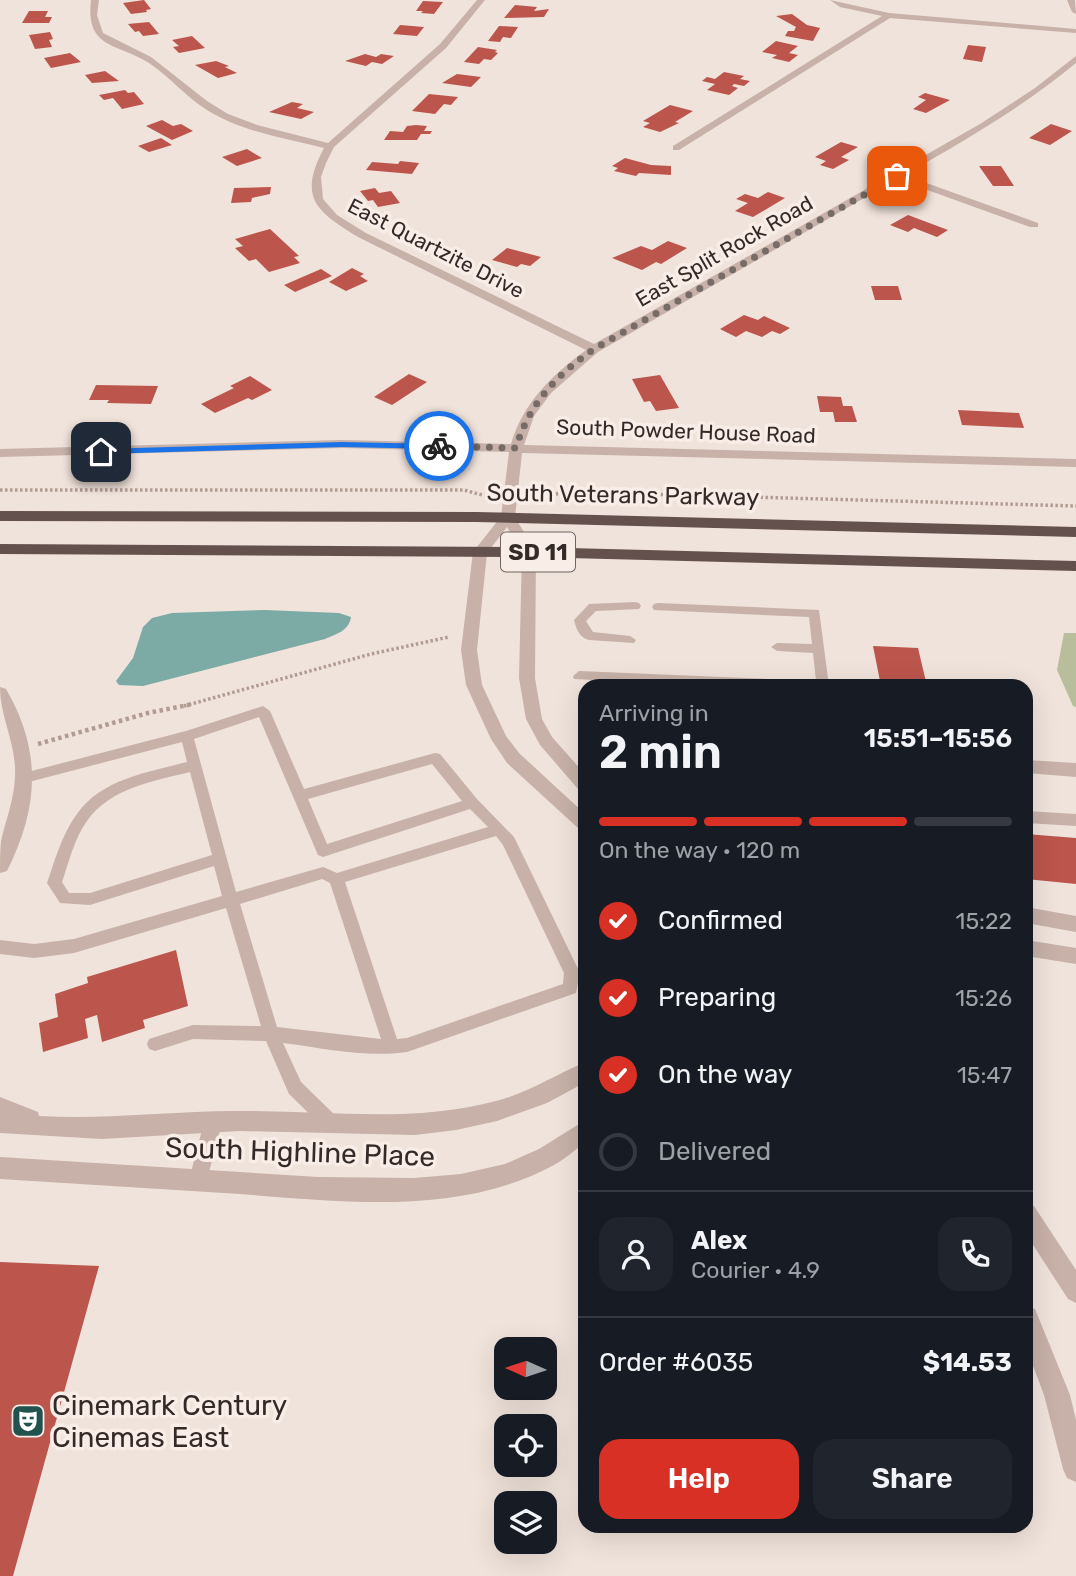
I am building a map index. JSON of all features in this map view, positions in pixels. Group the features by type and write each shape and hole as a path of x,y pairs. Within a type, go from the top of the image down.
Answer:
{"highway":[{"name":"South Veterans Parkway","path":"0,516 508,517 1076,532"},
{"name":"SD 11","path":"0,549 529,552 1076,566"}],"street":[{"path":"95,0 92,19 101,38 148,59 211,109 247,125 330,146"},
{"name":"East Quartzite Drive","path":"481,0 443,46 330,146 319,165 314,188 322,206 330,214 362,235 594,349"},
{"path":"834,0 844,5 889,15 1076,31"},
{"path":"1071,0 1076,12"},
{"path":"676,148 889,15"},
{"name":"East Split Rock Road","path":"508,517 516,448 522,427 540,397 563,372 594,349 982,126 1038,90 1076,59"},
{"path":"897,176 1034,225"},
{"name":"South Powder House Road","path":"0,453 342,444 1076,463"},
{"path":"578,775 546,741 534,719 528,699 526,641 529,552 508,517 480,552 469,665 474,685 499,739 533,779 578,817"},
{"path":"0,693 15,722 24,749 24,778 19,817 0,866"},
{"path":"1033,767 1076,770"},
{"path":"1033,916 1076,924"},
{"path":"1033,949 1076,956"},
{"name":"South Highline Place","path":"0,1123 60,1128 117,1128 213,1122 334,1126 429,1125 486,1115 543,1095 578,1076"},
{"path":"0,1107 25,1118 60,1128"},
{"name":"South Highline Place","path":"0,1168 354,1189 420,1189 468,1184 536,1165 559,1152 578,1136"},
{"path":"1033,1225 1076,1292"},
{"path":"1033,1335 1057,1395 1076,1469"}],"lane":[{"path":"630,640 589,636 582,628 580,620 584,613 593,607 635,606"},
{"path":"658,607 815,613 822,679"},
{"path":"777,647 819,649"},
{"path":"579,676 660,679"},
{"path":"24,778 187,736 264,711 323,851 329,876 392,1047"},
{"path":"187,736 231,900 271,1034 295,1088 334,1126"},
{"path":"155,1044 193,1032 271,1034 392,1047 407,1045 570,988 572,973 509,841 472,803 435,758 299,796"},
{"path":"195,765 117,787 93,802 74,830 54,883 65,899 90,899 220,858"},
{"path":"323,851 472,803"},
{"path":"1033,817 1076,820"},
{"path":"0,947 34,951 74,946 231,900 499,829"},
{"path":"198,1180 213,1122"}],"path":[{"path":"0,490 464,490 484,498"},
{"path":"539,499 549,493 570,492 1076,506"},
{"path":"24,749 148,713 197,703 260,683 449,637"}],"green space":[{"path":"1064,633 1076,633 1076,707 1073,706 1057,670"}],"water":[{"path":"265,610 339,613 351,617 345,629 325,639 143,686 119,685 116,681 133,658 143,627 152,618 172,613"}],"building":[{"path":"144,0 151,9 146,10 147,12 131,14 123,3"},
{"path":"423,1 443,2 434,14 416,11"},
{"path":"515,5 537,7 534,11 549,9 544,17 504,18"},
{"path":"29,11 48,11 45,17 52,17 49,23 22,23"},
{"path":"792,14 807,25 820,28 813,41 785,36 796,27 776,16"},
{"path":"149,22 159,34 143,36 128,24"},
{"path":"400,25 424,27 417,36 393,34"},
{"path":"499,26 518,27 511,38 503,37 500,42 488,41"},
{"path":"50,32 52,47 35,49 29,35"},
{"path":"192,36 205,48 179,53 173,47 179,46 172,40"},
{"path":"776,41 798,46 789,53 798,55 789,62 772,58 777,55 762,52"},
{"path":"968,45 986,47 982,62 963,59"},
{"path":"478,47 497,50 495,52 498,53 491,60 484,59 479,64 464,62"},
{"path":"70,53 81,62 51,68 44,58"},
{"path":"365,54 376,57 381,54 394,56 382,64 372,62 366,66 345,61"},
{"path":"216,61 229,66 225,67 237,73 218,78 195,65"},
{"path":"105,71 119,81 92,83 85,75"},
{"path":"724,72 744,76 740,79 750,81 744,86 734,84 732,86 738,88 729,95 707,90 715,84 702,81 707,77 715,79"},
{"path":"457,74 481,77 471,87 442,83"},
{"path":"125,90 128,93 134,92 144,104 122,109 113,98 104,100 99,95"},
{"path":"925,93 950,100 926,113 913,109 926,100 918,97"},
{"path":"429,94 458,97 451,105 444,104 435,114 412,111"},
{"path":"292,102 303,104 297,108 314,112 301,119 269,112"},
{"path":"670,105 693,111 675,122 679,123 660,132 643,127 650,123 643,121"},
{"path":"162,120 173,126 181,124 193,131 172,140 146,126"},
{"path":"1051,124 1072,131 1050,145 1029,138"},
{"path":"407,126 427,126 424,131 432,131 430,134 421,134 417,140 384,140 390,131 403,132"},
{"path":"161,138 172,145 149,152 138,146"},
{"path":"841,142 858,147 841,157 849,160 833,169 820,165 826,161 815,157"},
{"path":"247,149 262,158 237,166 222,157"},
{"path":"625,158 651,165 671,166 671,175 639,173 636,176 614,171 618,168 612,166"},
{"path":"400,161 419,163 412,174 366,170 372,162 398,164"},
{"path":"979,166 1001,166 1014,186 993,186"},
{"path":"271,187 270,194 252,198 251,202 231,203 234,188"},
{"path":"375,188 379,193 391,191 400,203 378,207 373,200 368,201 360,191"},
{"path":"768,192 785,198 753,217 735,211 748,203 736,199 745,194 758,198"},
{"path":"908,215 948,230 937,237 914,228 908,232 890,225"},
{"path":"270,229 299,256 294,257 300,263 269,272 256,259 249,261 235,248 243,246 235,239"},
{"path":"668,241 687,248 661,264 656,262 642,270 612,258 641,246 652,250"},
{"path":"507,248 541,257 530,266 521,264 517,267 492,260"},
{"path":"352,268 364,274 360,276 368,281 346,291 329,282"},
{"path":"321,269 332,276 295,292 284,285"},
{"path":"871,286 898,286 902,300 875,300"},
{"path":"744,315 758,320 764,316 790,328 780,334 772,331 762,337 746,331 736,337 720,329"},
{"path":"409,374 427,382 392,405 374,397"},
{"path":"660,375 679,408 656,411 650,401 644,402 632,379"},
{"path":"250,376 272,390 215,413 201,404 234,388 230,386"},
{"path":"96,385 158,386 151,404 89,400"},
{"path":"817,396 841,397 843,406 852,406 857,422 835,422 833,412 820,412"},
{"path":"958,410 1019,413 1024,428 962,425"},
{"path":"873,646 918,648 925,679 880,679"},
{"path":"1033,835 1076,838 1076,884 1033,880"},
{"path":"176,950 188,1006 143,1020 145,1028 102,1042 97,1015 85,1019 88,1038 43,1052 39,1023 58,1017 55,994 88,983 87,977"},
{"name":"Cinemark Century Cinemas East","path":"0,1262 99,1266 13,1576 0,1576"}],"way so far":[{"path":"439,446 516,448 522,427 540,397 563,372 594,349 897,176"}],"place":[{"name":"Cinemark Century Cinemas East","path":"28,1421"}],"route":[{"path":"101,452 342,444 439,446"}]}
